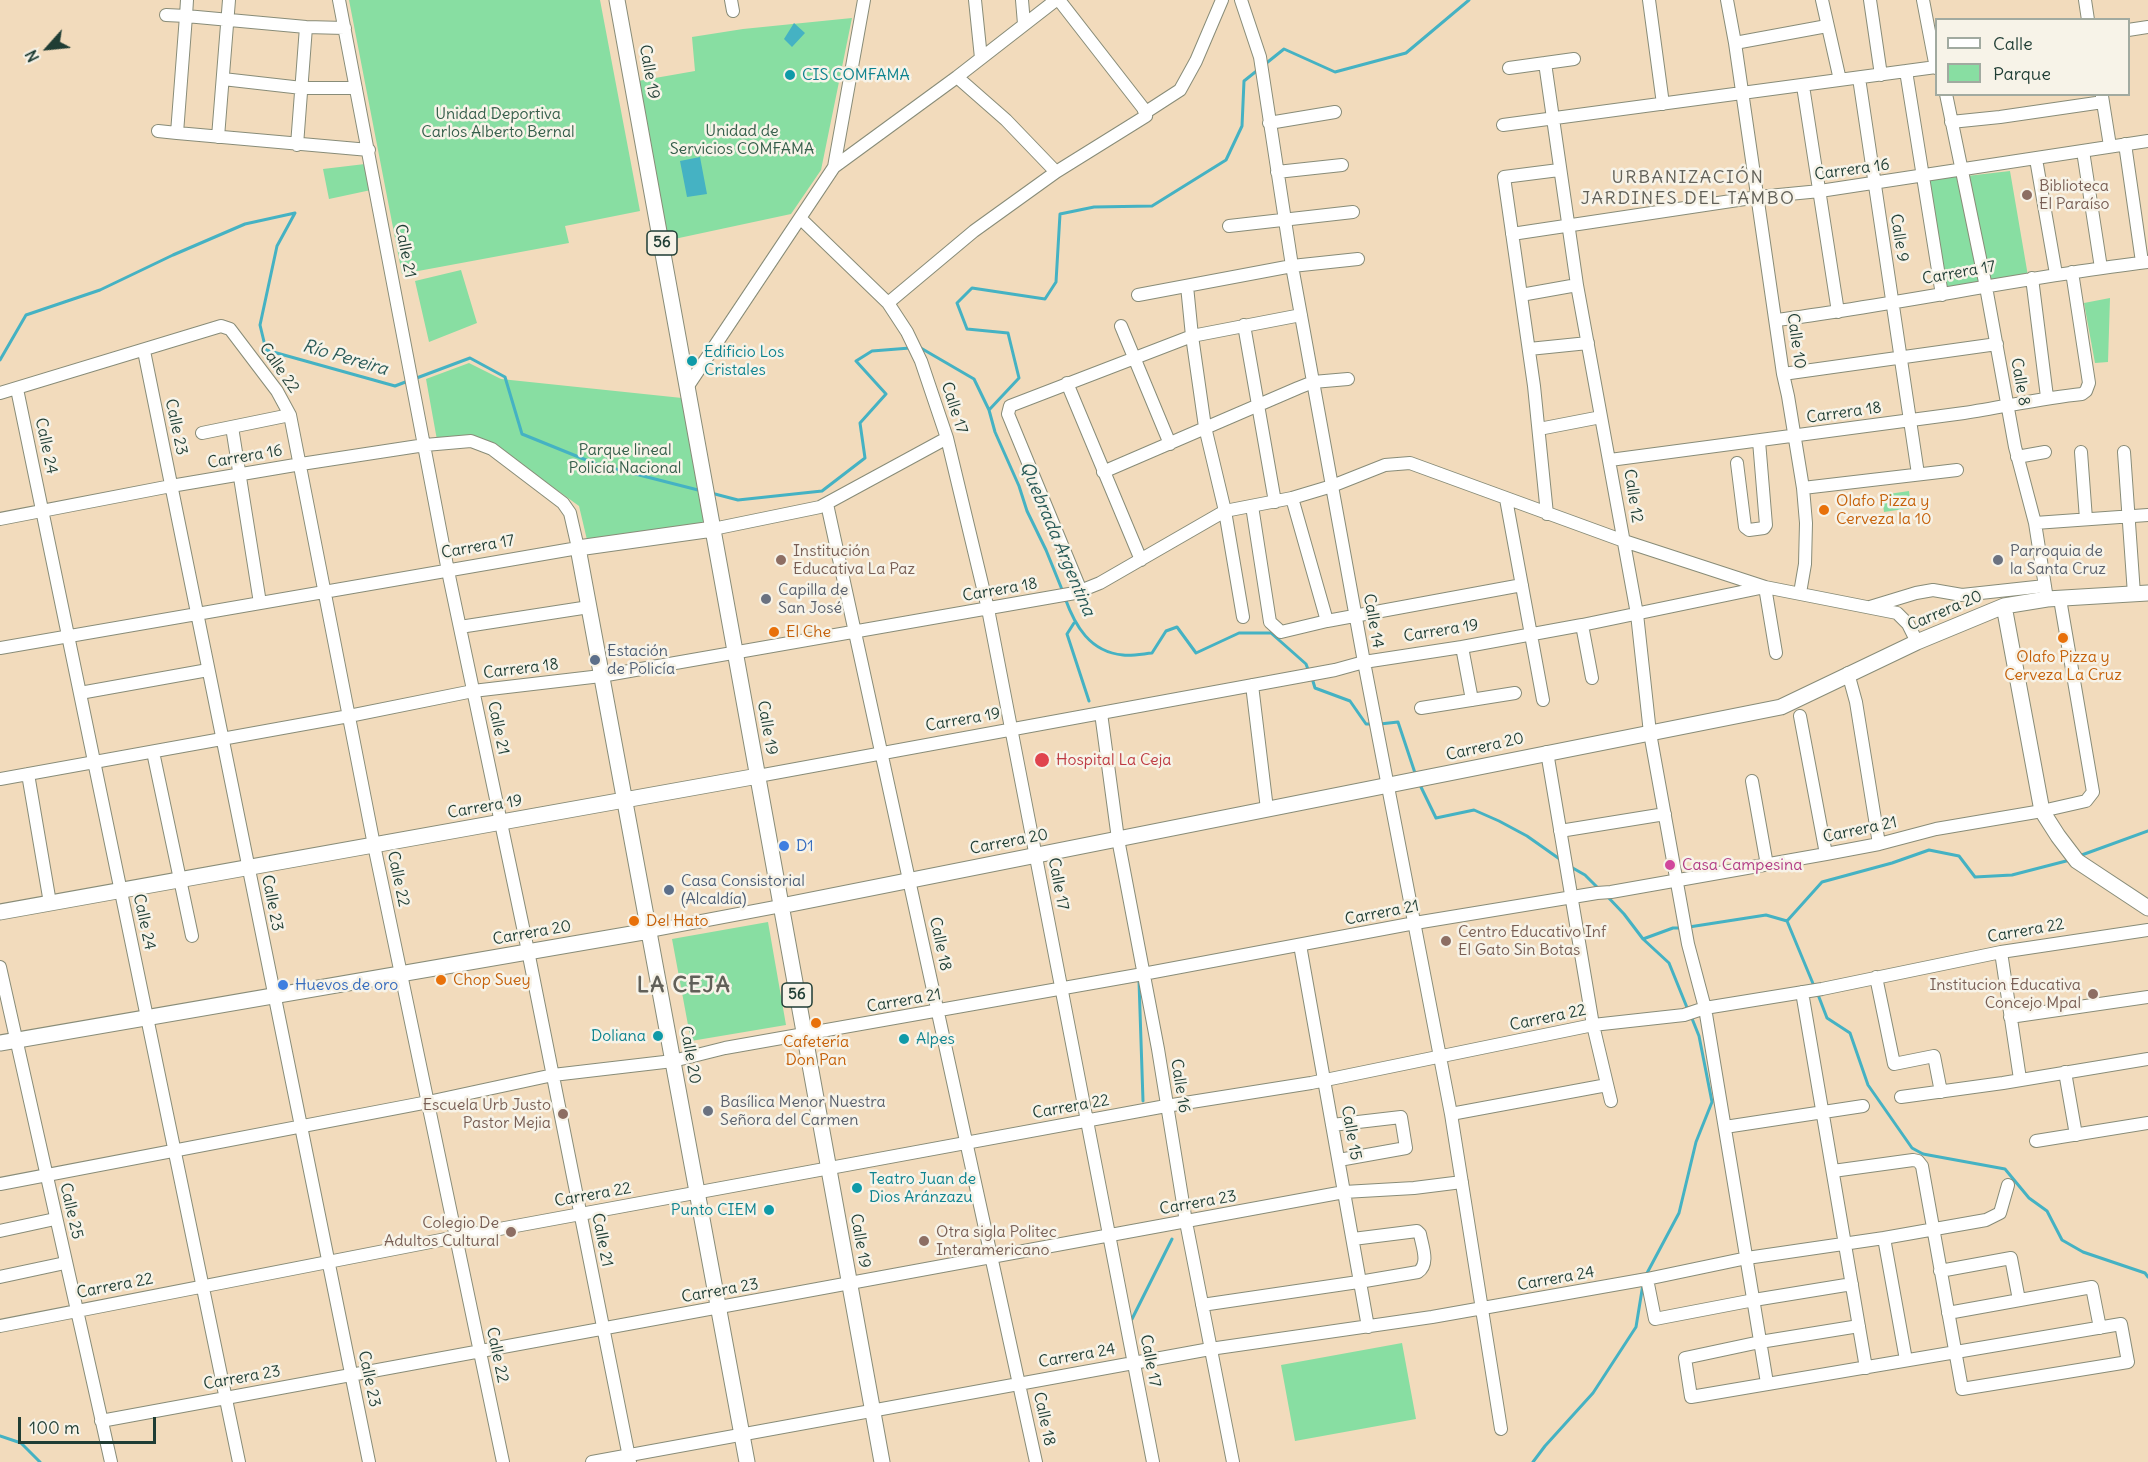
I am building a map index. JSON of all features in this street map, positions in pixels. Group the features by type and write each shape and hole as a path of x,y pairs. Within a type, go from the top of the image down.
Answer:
{"main road":[{"name":"Calle 19","path":"617,0 882,1462"},
{"name":"Carrera 17","path":"578,548 712,529"},
{"name":"Calle 20","path":"578,548 747,1462"},
{"name":"Carrera 20","path":"781,906 1780,707 1917,642 2004,606 2051,595 2141,593"},
{"path":"2004,606 2043,811 2074,857 2148,908"},
{"name":"Carrera 19","path":"0,912 758,776"},
{"name":"Carrera 20","path":"0,1043 649,931"}],"street":[{"path":"177,133 187,0"},
{"path":"218,137 229,0"},
{"name":"Calle 21","path":"339,0 448,571 528,951 629,1459"},
{"path":"834,167 864,0"},
{"path":"975,0 981,58"},
{"path":"1022,0 1024,24"},
{"path":"688,386 834,167 1057,0 1146,112"},
{"path":"888,303 960,241 1056,172 1144,119 1146,112 1180,90 1196,61 1222,0"},
{"name":"Calle 14","path":"1241,0 1260,57 1292,266 1375,725 1442,1058 1456,1113 1462,1182 1501,1429"},
{"path":"1649,0 1663,104"},
{"name":"Calle 10","path":"1727,0 1777,320 1783,374 1803,488 1807,536 1800,593"},
{"path":"1822,0 1840,80"},
{"path":"1870,0 1881,75"},
{"path":"1923,0 1935,63"},
{"path":"2085,0 2088,18"},
{"path":"166,15 306,27 345,28"},
{"path":"1735,43 1827,26"},
{"path":"297,145 306,27"},
{"path":"2130,30 2148,27"},
{"path":"1509,68 1574,59"},
{"name":"Calle 12","path":"1545,63 1577,285 1637,614 1650,733 1682,916 1705,1008 1767,1383"},
{"path":"1503,125 1935,68"},
{"path":"1906,71 1942,295"},
{"path":"957,77 1006,120 1056,172"},
{"name":"Calle 9","path":"1859,78 1918,474"},
{"path":"223,79 302,88 356,88"},
{"path":"1803,86 1838,312"},
{"name":"Calle 8","path":"1946,96 1986,287 2017,457 2035,523 2093,792"},
{"path":"1951,122 2000,117 2103,98 2110,146"},
{"path":"1269,123 1335,111"},
{"path":"158,131 369,150"},
{"path":"840,135 858,150"},
{"name":"Carrera 16","path":"1512,234 1758,197 1820,191 1923,176 2148,141"},
{"path":"2125,144 2145,262"},
{"path":"2083,151 2101,268"},
{"path":"2037,159 2056,274"},
{"path":"1277,172 1341,165"},
{"path":"1547,513 1529,349 1504,177 1559,170"},
{"path":"1229,226 1353,212"},
{"name":"Calle 17","path":"800,218 888,303 908,332 921,361 947,438 988,609 1153,1462"},
{"path":"1138,295 1292,266 1358,259"},
{"name":"Carrera 17","path":"1777,320 1942,295 2056,274 2145,262"},
{"name":"Carrera 18","path":"1610,460 2008,407 2047,397 2082,393 2089,383 2072,272"},
{"path":"2032,278 2047,397"},
{"path":"1521,295 1577,285"},
{"path":"1187,286 1205,427 1225,511 1243,617"},
{"path":"1078,592 1008,411 1010,406 1192,336 1301,315"},
{"path":"1244,325 1275,502"},
{"name":"Calle 22","path":"144,351 221,326 230,329 277,391 290,416 374,845 503,1462"},
{"path":"1120,326 1170,444"},
{"path":"1529,349 1588,343"},
{"path":"1783,374 1997,344"},
{"path":"0,393 144,351"},
{"name":"Calle 23","path":"144,351 369,1462"},
{"path":"1103,472 1313,382 1348,379"},
{"path":"1067,383 1141,560"},
{"name":"Calle 24","path":"17,389 239,1462"},
{"path":"202,433 290,416"},
{"path":"1539,429 1601,417"},
{"path":"232,427 260,603"},
{"name":"Carrera 17","path":"712,529 820,507 947,438"},
{"name":"Carrera 16","path":"0,519 240,474 425,445 471,441 492,449 563,503 570,513 578,548"},
{"path":"1737,463 1745,527 1749,530 1764,528 1766,525 1759,441"},
{"path":"2017,457 2045,452"},
{"path":"2081,452 2086,519"},
{"path":"2124,452 2129,516 2141,593"},
{"path":"1225,511 1292,498 1332,486 1385,465 1410,464 1624,541 1765,587 1776,653"},
{"path":"1803,488 1957,470"},
{"path":"1292,498 1327,621"},
{"path":"1506,499 1543,700"},
{"name":"Calle 18","path":"827,504 1036,1462"},
{"path":"1252,507 1270,622 1281,632 1327,621 1522,585"},
{"name":"Carrera 18","path":"0,779 223,740 474,691 602,676 1078,592 1100,583 1225,511"},
{"path":"2035,523 2148,515"},
{"name":"Carrera 17","path":"0,648 578,548"},
{"name":"Carrera 19","path":"758,776 1310,675 1364,662 1582,625 1765,587 1897,613 1908,624 1917,642"},
{"path":"1869,607 1916,592 1933,590 1962,595 2051,595"},
{"path":"460,627 589,606"},
{"path":"1582,625 1592,678"},
{"path":"1462,647 1472,700"},
{"path":"80,693 208,670"},
{"path":"1848,674 1856,702 1879,844"},
{"path":"1252,685 1267,809"},
{"path":"1420,708 1515,693"},
{"name":"Calle 16","path":"1101,713 1118,839 1186,1222 1233,1462"},
{"path":"1800,716 1826,854"},
{"path":"153,752 192,936"},
{"path":"1547,752 1593,1025 1611,1101"},
{"path":"28,774 50,903"},
{"path":"1752,781 1767,865"},
{"name":"Carrera 21","path":"0,1184 428,1102 553,1075 673,1061 725,1048 1062,989 1415,923 1611,892 1826,854 1879,844 1936,829 2043,811 2086,801 2093,792"},
{"path":"1560,831 1665,814"},
{"name":"Carrera 20","path":"649,931 781,906"},
{"name":"Carrera 22","path":"0,1326 697,1192 1442,1058 1593,1025 1688,1013 1705,1008 1811,991 2001,952 2148,930"},
{"name":"Calle 15","path":"1300,945 1368,1327"},
{"path":"2001,952 2020,1079"},
{"name":"Calle 25","path":"0,967 111,1462"},
{"path":"1876,977 1894,1064 1934,1056 1941,1092"},
{"path":"1811,991 1823,1112 1866,1368"},
{"path":"2010,1017 2148,997"},
{"path":"1901,1097 2148,1059"},
{"path":"2065,1072 2076,1135"},
{"path":"1456,1113 1607,1085"},
{"path":"1725,1126 1863,1106"},
{"path":"1332,1125 1401,1118 1406,1148 1339,1160"},
{"path":"2036,1141 2148,1123"},
{"path":"1833,1171 1913,1160 1918,1161 1922,1166 1954,1353 1962,1389 2128,1362 2121,1324 1954,1353 1906,1360 1866,1368 1691,1396 1684,1358 1760,1342 1859,1326"},
{"name":"Carrera 23","path":"101,1421 1344,1192 1414,1188 1462,1182"},
{"name":"Carrera 24","path":"592,1462 629,1459 742,1434 1210,1349 1368,1327 1644,1280 1747,1258 1986,1220 1997,1215 2002,1208 2008,1185"},
{"path":"0,1231 55,1219"},
{"path":"1202,1305 1418,1272 1423,1269 1425,1263 1420,1234 1417,1231 1353,1239"},
{"path":"1884,1238 1906,1360"},
{"path":"1940,1271 2011,1258 2019,1300"},
{"path":"0,1278 65,1263"},
{"path":"1644,1280 1655,1319 1852,1284"},
{"path":"1948,1313 2092,1287 2100,1328"}],"green space":[{"name":"Unidad Deportiva Carlos Alberto Bernal","path":"349,0 600,0 640,211 565,226 569,243 402,274"},
{"name":"Unidad de Servicios COMFAMA","path":"852,18 821,170 791,214 665,241 638,81 695,71 692,37 743,29"},
{"path":"365,164 371,190 329,199 323,169"},
{"path":"2010,171 2028,276 1990,282 1967,176"},
{"path":"1956,175 1981,285 1947,290 1929,178"},
{"path":"461,270 477,323 429,342 415,281"},
{"path":"2110,298 2108,362 2095,363 2084,303"},
{"name":"Parque lineal Policía Nacional","path":"469,363 501,379 682,398 707,527 588,544 579,506 499,448 437,440 426,379"},
{"path":"1909,491 1911,508 1884,512 1882,495"},
{"path":"768,922 786,1025 691,1041 672,939"},
{"path":"1402,1343 1416,1419 1295,1441 1281,1365"}],"water":[{"path":"794,23 805,33 792,47 784,39"},
{"path":"700,157 707,194 687,197 680,161"}],"waterway":[{"name":"Río Pereira","path":"1264,65 1284,49 1335,72 1406,53 1469,0"},
{"name":"Río Pereira","path":"919,347 974,379 989,410 1019,378 1008,333 967,329 957,303 972,288 1045,299 1056,282 1060,214 1094,207 1152,206 1226,160 1242,126 1244,81 1259,69"},
{"name":"Río Pereira","path":"0,360 26,315 100,290 245,224 295,213 277,246 260,325 266,350 395,386 408,381"},
{"name":"Río Pereira","path":"711,493 738,500 822,491 865,458 860,423 886,394 856,361 872,351 910,348"},
{"name":"Río Pereira","path":"414,379 470,358 505,377 522,434 596,464 702,491"},
{"name":"Quebrada Argentina","path":"989,410 995,432 1019,486 1027,511 1063,592"},
{"name":"Quebrada Argentina","path":"1065,598 1085,636 1101,649 1111,653 1126,655 1152,653 1166,631 1177,627 1196,653 1239,633 1271,633 1306,664 1309,672"},
{"path":"1074,623 1067,634 1089,701"},
{"name":"Quebrada Argentina","path":"1312,678 1315,688 1350,701 1366,724 1373,724"},
{"name":"Quebrada Argentina","path":"1380,724 1398,722 1416,776"},
{"name":"Quebrada Argentina","path":"1420,785 1436,818 1474,810 1527,836 1561,860"},
{"path":"2079,856 2148,831"},
{"path":"1787,921 1822,882 1892,863 1929,850 1959,856 1975,877 2012,875 2070,860"},
{"name":"Quebrada Argentina","path":"1571,867 1585,875 1599,889"},
{"name":"Quebrada Argentina","path":"1606,895 1643,939 1669,963 1688,1010"},
{"path":"1689,927 1766,915 1787,921"},
{"path":"1787,921 1814,986"},
{"path":"1643,939 1673,928 1683,928"},
{"path":"1139,981 1143,1101"},
{"path":"1817,992 1827,1018 1850,1033 1868,1085 1912,1148 1923,1154 2005,1169 2029,1198 2047,1211 2062,1240 2083,1252 2145,1273 2148,1277"},
{"name":"Quebrada Argentina","path":"1646,1275 1679,1213 1696,1142 1712,1102 1699,1036 1691,1016"},
{"path":"1132,1319 1172,1239"},
{"name":"Quebrada Argentina","path":"1533,1462 1593,1393 1636,1327 1643,1284"},
{"path":"0,1436 21,1443 40,1462"}],"place":[{"name":"CIS COMFAMA","path":"790,75"},
{"name":"Biblioteca El Paraíso","path":"2027,195"},
{"name":"Edificio Los Cristales","path":"692,361"},
{"name":"Olafo Pizza y Cerveza la 10","path":"1824,510"},
{"name":"Institución Educativa La Paz","path":"781,560"},
{"name":"Parroquia de la Santa Cruz","path":"1998,560"},
{"name":"Capilla de San José","path":"766,599"},
{"name":"El Che","path":"774,632"},
{"name":"Olafo Pizza y Cerveza La Cruz","path":"2063,638"},
{"name":"Estación de Policía","path":"595,660"},
{"name":"Hospital La Ceja","path":"1042,760"},
{"name":"D1","path":"784,846"},
{"name":"Casa Campesina","path":"1670,865"},
{"name":"Casa Consistorial (Alcaldía)","path":"669,890"},
{"name":"Del Hato","path":"634,921"},
{"name":"Centro Educativo Inf El Gato Sin Botas","path":"1446,941"},
{"name":"Chop Suey","path":"441,980"},
{"name":"Huevos de oro","path":"283,985"},
{"name":"Institucion Educativa Concejo Mpal","path":"2093,994"},
{"name":"Cafetería Don Pan","path":"816,1023"},
{"name":"Doliana","path":"658,1036"},
{"name":"Alpes","path":"904,1039"},
{"name":"Basílica Menor Nuestra Señora del Carmen","path":"708,1111"},
{"name":"Escuela Urb Justo Pastor Mejia","path":"563,1114"},
{"name":"Teatro Juan de Dios Aránzazu","path":"857,1188"},
{"name":"Punto CIEM","path":"769,1210"},
{"name":"Colegio De Adultos Cultural","path":"511,1232"},
{"name":"Otra sigla Politec Interamericano","path":"924,1241"}],"district":[{"name":"URBANIZACIÓN JARDINES DEL TAMBO","path":"1688,188"},
{"name":"LA CEJA","path":"684,986"}]}
